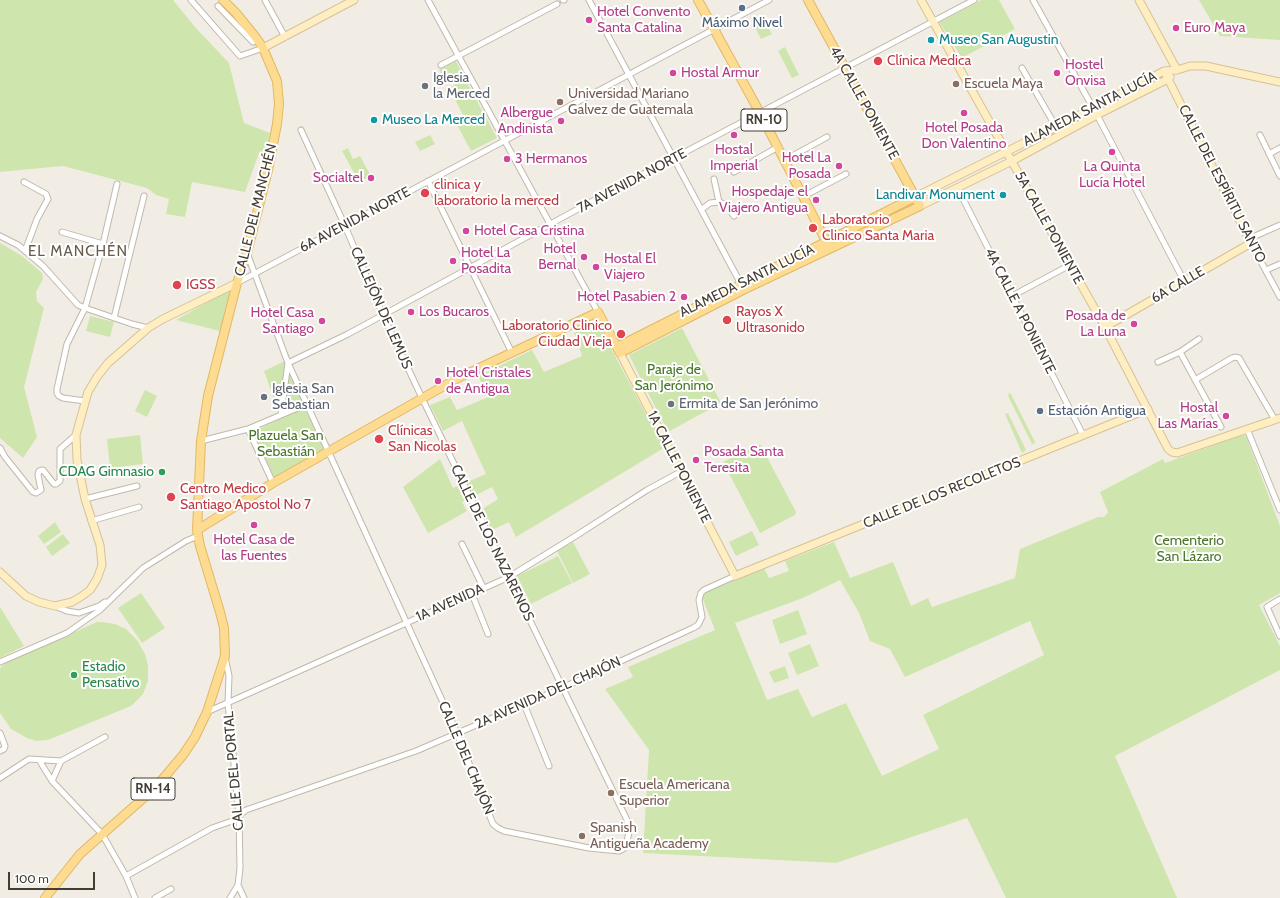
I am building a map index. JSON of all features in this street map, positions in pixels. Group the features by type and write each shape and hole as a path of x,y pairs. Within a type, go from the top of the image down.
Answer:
{"main road":[{"name":"RN-10","path":"698,0 760,112 828,245"},
{"name":"4A CALLE PONIENTE","path":"808,0 920,206"},
{"name":"CALLE DEL MANCHÉN","path":"220,3 236,13 255,40 277,81 279,104 277,124 268,170 247,253 237,283"},
{"name":"ALAMEDA SANTA LUCÍA","path":"619,350 828,245 915,197"},
{"name":"ALAMEDA SANTA LUCÍA","path":"828,245 920,206"},
{"path":"197,533 201,442 208,396 237,283"},
{"name":"1A CALLE PONIENTE","path":"598,312 619,350"},
{"path":"197,533 273,483 458,378 598,312"},
{"name":"RN-14","path":"45,898 80,854 156,787 178,761 195,737 207,712 225,656 224,628 197,533"}],"street":[{"path":"191,0 240,56 260,49 285,37 350,1"},
{"path":"265,0 285,37"},
{"name":"1A CALLE PONIENTE","path":"428,0 598,312"},
{"path":"590,0 742,287"},
{"name":"6A AVENIDA NORTE","path":"237,283 769,0"},
{"name":"5A CALLE PONIENTE","path":"921,0 1105,327 1170,451 1177,453 1248,429"},
{"name":"7A AVENIDA NORTE","path":"288,363 348,334 760,112 974,0"},
{"path":"1033,0 1093,107 1184,281"},
{"path":"1139,0 1177,70 1190,66 1206,66 1280,82"},
{"path":"441,65 557,4"},
{"path":"1022,68 1056,127"},
{"name":"ALAMEDA SANTA LUCÍA","path":"915,197 1056,127 1164,71 1177,70"},
{"name":"ALAMEDA SANTA LUCÍA","path":"920,206 1012,161 1168,79 1177,70"},
{"name":"CALLE DEL ESPÍRITU SANTO","path":"1164,71 1280,297"},
{"path":"1066,121 1071,129"},
{"name":"CALLEJÓN DE LEMUS","path":"301,130 345,226 383,315 422,398"},
{"path":"1260,135 1280,176"},
{"path":"785,160 827,137"},
{"path":"734,172 778,147"},
{"path":"1269,154 1280,148"},
{"path":"804,196 846,174"},
{"path":"714,179 719,202"},
{"path":"428,181 512,353"},
{"path":"24,182 46,194 48,199 37,219 25,251"},
{"path":"85,401 63,398 58,396 57,393 67,344 85,308 103,244 117,184"},
{"name":"4A CALLE A PONIENTE","path":"957,188 1083,436"},
{"path":"114,318 144,196"},
{"path":"702,209 710,203 719,202 726,204 734,216"},
{"path":"1251,243 1255,236 1280,225"},
{"path":"62,232 103,244"},
{"path":"0,236 18,245 43,266 73,299 85,308 148,328"},
{"name":"6A CALLE","path":"1105,327 1251,243"},
{"name":"CALLE DEL CHAJÓN","path":"247,253 288,363 457,734 492,820 498,828 504,831 589,848 621,851 626,846 629,832 628,823 562,688"},
{"path":"1266,270 1280,264"},
{"path":"1012,296 1070,265"},
{"name":"CALLE DEL MANCHÉN","path":"55,606 72,602 90,590 98,579 102,565 100,546 85,499 77,460 76,435 85,401 93,384 108,363 148,328 163,319 237,283"},
{"path":"1158,362 1180,352 1199,339"},
{"name":"1A CALLE PONIENTE","path":"619,350 735,576"},
{"path":"1180,352 1221,427"},
{"path":"1195,380 1232,358 1239,358 1277,419 1248,429 1280,510"},
{"path":"281,414 288,363"},
{"name":"CALLE DE LOS NAZARENOS","path":"422,398 562,688"},
{"path":"201,442 248,429 307,404"},
{"name":"CALLE DE LOS RECOLETOS","path":"735,576 1148,409"},
{"path":"248,429 273,483"},
{"path":"0,448 5,457 33,492 36,493 41,490 38,471 43,470 54,484 60,481 60,449 76,435"},
{"name":"1A AVENIDA","path":"207,712 509,577 647,490 682,471"},
{"path":"85,499 137,486"},
{"path":"91,521 139,507"},
{"path":"0,662 67,633 100,610 143,568 197,533"},
{"path":"462,544 484,589"},
{"path":"0,572 26,596 39,602 55,606 67,612 79,612 98,606 115,596"},
{"name":"2A AVENIDA DEL CHAJÓN","path":"126,876 212,828 232,820 246,810 416,751 562,688 696,627 702,618 699,600 701,593 704,590 735,576"},
{"path":"472,594 488,634"},
{"path":"1280,599 1267,607 1280,636"},
{"name":"CALLE DEL PORTAL","path":"225,656 229,676 228,703 239,815 240,868 238,885"},
{"path":"524,704 549,766"},
{"path":"0,733 5,746 4,749 0,751"},
{"path":"0,778 29,759 61,761 105,737"},
{"path":"39,760 52,781 102,834 126,876 135,898"},
{"path":"52,781 61,761"},
{"path":"230,898 238,885"},
{"path":"238,885 244,898"},
{"path":"155,898 171,889"}],"green space":[{"path":"0,0 173,0 195,27 229,63 244,123 270,133 266,154 259,153 245,192 192,182 185,217 166,214 169,199 156,195 147,188 63,166 0,172"},
{"path":"981,0 999,0 1015,29 962,58 939,22"},
{"path":"1199,0 1280,0 1280,40 1220,36"},
{"path":"766,22 772,34 761,39 755,27"},
{"path":"785,47 799,75 792,78 778,51"},
{"path":"456,61 463,75 446,84 439,70"},
{"path":"465,79 497,138 471,151 454,119 463,115 449,88"},
{"path":"430,135 435,144 420,151 415,142"},
{"path":"348,148 353,159 360,156 371,176 359,182 342,151"},
{"path":"0,243 22,256 42,273 43,279 36,292 37,301 44,308 24,387 37,437 23,458 0,438"},
{"path":"234,287 220,331 176,320"},
{"path":"90,316 114,322 110,337 86,331"},
{"path":"597,322 664,448 516,537 509,522 492,530 481,510 498,499 492,487 462,502 467,511 428,533 403,487 440,459 453,488 486,474 462,421 443,431 430,405 450,397 457,410 489,397 478,376 532,350 544,372 582,356 574,333"},
{"name":"Paraje de San Jerónimo","path":"682,328 721,403 668,432 629,355"},
{"path":"287,360 279,413 264,371"},
{"path":"289,368 303,403 284,412"},
{"path":"145,390 157,396 147,417 135,411"},
{"path":"1009,393 1011,394 1035,442 1034,444 1032,444 1008,396"},
{"name":"Plazuela San Sebastián","path":"304,407 325,450 275,479 253,432"},
{"path":"1008,413 1026,450 1022,453 1005,414"},
{"path":"140,435 143,464 110,468 107,439"},
{"name":"Cementerio San Lázaro","path":"1242,435 1246,436 1280,526 1280,593 1259,605 1280,646 1280,670 1115,756 1177,898 1006,898 967,818 836,863 643,853 649,750 605,689 633,677 628,667 715,630 702,597 705,592 764,568 769,578 789,571 785,561 834,542 850,578 893,562 911,606 928,598 932,607 1015,578 1020,549 1098,517 1104,517 1108,512 1100,492 1163,459 1165,463","holes":["840,580 859,613 870,641 890,649 905,677 1030,621 1044,655 923,715 939,749 882,776 846,703 812,717 798,689 767,700 735,623 803,598"]},
{"path":"760,444 796,512 795,515 760,533 723,462"},
{"path":"55,522 61,532 44,544 38,536"},
{"path":"752,531 759,545 736,556 729,542"},
{"path":"63,534 70,543 52,556 46,547"},
{"path":"573,542 590,574 573,583 557,551"},
{"path":"558,556 572,583 531,604 517,576"},
{"path":"141,593 165,628 142,643 118,608"},
{"path":"0,607 24,646 0,658"},
{"path":"798,610 807,634 780,644 772,620"},
{"name":"Estadio Pensativo","path":"97,622 115,624 126,629 137,640 145,654 148,665 148,681 143,694 131,706 48,740 36,741 11,729 0,713 1,667 15,658"},
{"path":"810,644 819,666 797,675 788,653"},
{"path":"785,666 789,678 774,683 769,672"}],"place":[{"name":"Máximo Nivel","path":"742,8"},
{"name":"Hotel Convento Santa Catalina","path":"589,20"},
{"name":"Euro Maya","path":"1176,28"},
{"name":"Museo San Augustin","path":"931,40"},
{"name":"Clínica Medica","path":"878,61"},
{"name":"Hostal Armur","path":"673,73"},
{"name":"Hostel Onvisa","path":"1057,73"},
{"name":"Escuela Maya","path":"956,84"},
{"name":"Iglesia la Merced","path":"425,86"},
{"name":"Universidad Mariano Galvez de Guatemala","path":"560,102"},
{"name":"Hotel Posada Don Valentino","path":"964,113"},
{"name":"Museo La Merced","path":"374,120"},
{"name":"Albergue Andinista","path":"561,121"},
{"name":"Hostal Imperial","path":"734,135"},
{"name":"La Quinta Lucía Hotel","path":"1112,152"},
{"name":"3 Hermanos","path":"507,159"},
{"name":"Hotel La Posada","path":"839,166"},
{"name":"Socialtel","path":"371,178"},
{"name":"clinica y laboratorio la merced","path":"425,193"},
{"name":"Landivar Monument","path":"1003,195"},
{"name":"Hospedaje el Viajero Antigua","path":"816,200"},
{"name":"Laboratorio Clinico Santa Maria","path":"813,228"},
{"name":"Hotel Casa Cristina","path":"466,231"},
{"name":"Hotel Bernal","path":"584,257"},
{"name":"Hotel La Posadita","path":"453,261"},
{"name":"Hostal El Viajero","path":"596,267"},
{"name":"IGSS","path":"177,285"},
{"name":"Hotel Pasabien 2","path":"684,297"},
{"name":"Los Bucaros","path":"411,312"},
{"name":"Rayos X Ultrasonido","path":"727,320"},
{"name":"Hotel Casa Santiago","path":"322,321"},
{"name":"Posada de La Luna","path":"1134,324"},
{"name":"Laboratorio Clinico Ciudad Vieja","path":"621,334"},
{"name":"Hotel Cristales de Antigua","path":"438,381"},
{"name":"Iglesia San Sebastian","path":"264,397"},
{"name":"Ermita de San Jerónimo","path":"671,404"},
{"name":"Estación Antigua","path":"1040,411"},
{"name":"Hostal Las Marías","path":"1226,416"},
{"name":"Clínicas San Nicolas","path":"379,439"},
{"name":"Posada Santa Teresita","path":"696,460"},
{"name":"CDAG Gimnasio","path":"162,472"},
{"name":"Centro Medico Santiago Apostol No 7","path":"171,497"},
{"name":"Hotel Casa de las Fuentes","path":"254,525"},
{"name":"Estadio Pensativo","path":"74,675"},
{"name":"Escuela Americana Superior","path":"611,793"},
{"name":"Spanish Antigueña Academy","path":"582,836"}],"district":[{"name":"EL MANCHÉN","path":"78,252"}]}
